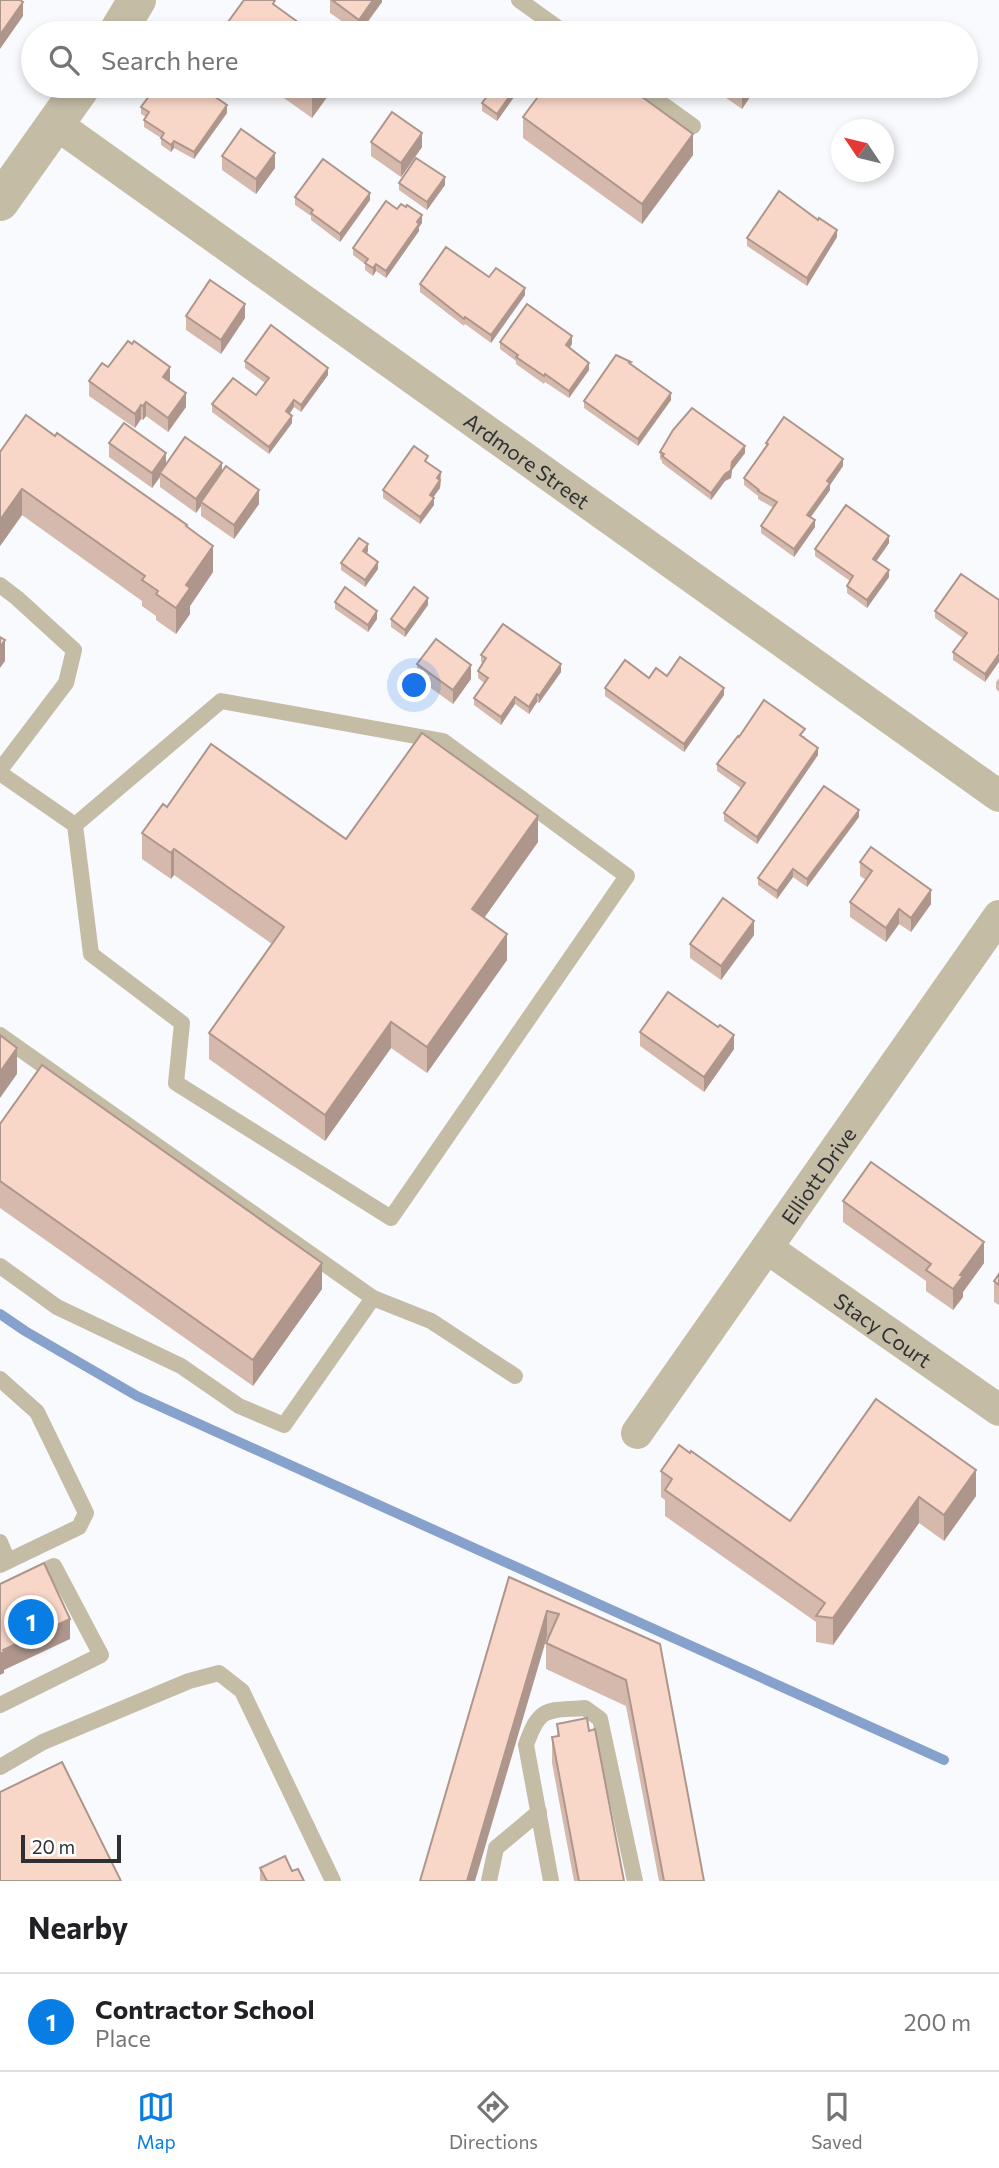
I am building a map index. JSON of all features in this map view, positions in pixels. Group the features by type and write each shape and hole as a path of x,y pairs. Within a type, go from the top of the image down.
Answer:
{"street":[{"path":"124,21 137,0"},
{"path":"0,202 74,98"},
{"name":"Ardmore Street","path":"56,124 999,796"},
{"name":"Elliott Drive","path":"637,1433 999,916"},
{"name":"Stacy Court","path":"767,1248 999,1410"}],"lane":[{"path":"519,0 548,21"},
{"path":"654,98 693,126"},
{"path":"0,585 74,650 66,683 0,771 75,825 92,954 182,1023 176,1083 391,1219 627,876 443,741 221,701 75,825"},
{"path":"0,1035 373,1298 431,1321 515,1376"},
{"path":"0,1266 57,1307 181,1366 239,1406 284,1425 373,1298"},
{"path":"0,1379 37,1412 86,1513 79,1527 4,1563 0,1542"},
{"path":"0,1592 54,1566 101,1655 0,1705"},
{"path":"0,1767 43,1742 189,1681 219,1673 242,1691 333,1881"},
{"path":"551,1881 526,1745 534,1723 546,1712 585,1708 600,1720 635,1881"},
{"path":"489,1881 496,1848 539,1812"}],"building":[{"path":"0,0 23,2 0,35"},
{"path":"244,0 275,0 273,4 296,21 229,21"},
{"path":"332,0 373,0 359,20"},
{"path":"148,98 217,98 227,105 194,152 174,141 171,145 161,138 164,133 144,120 149,112 141,107"},
{"path":"486,98 508,98 497,114 482,103"},
{"path":"537,98 644,98 693,134 642,204 523,117"},
{"path":"392,112 422,133 401,163 371,142"},
{"path":"241,129 275,153 256,179 222,156"},
{"path":"416,158 445,177 427,202 399,183"},
{"path":"323,159 370,193 340,234 311,213 313,210 295,197"},
{"path":"779,191 818,220 819,218 837,230 807,278 747,238"},
{"path":"386,201 397,209 401,204 406,207 407,205 422,215 417,222 419,224 386,271 376,264 373,268 365,263 368,259 353,248"},
{"path":"446,247 489,277 496,268 525,288 491,335 465,317 464,319 420,284"},
{"path":"210,280 245,304 221,340 186,316"},
{"path":"527,304 572,336 566,345 589,363 569,391 516,357 518,355 500,342"},
{"path":"271,325 328,368 301,405 294,400 286,411 292,416 269,447 212,404 233,378 256,395 269,378 245,361"},
{"path":"128,341 132,344 134,341 170,367 163,377 186,393 168,418 146,402 135,414 89,381 102,363 108,367"},
{"path":"616,355 631,362 629,363 671,393 638,439 584,401"},
{"path":"692,408 745,446 732,462 731,470 711,493 660,452 673,430"},
{"path":"26,415 55,436 57,433 213,546 186,585 190,588 176,608 142,580 145,576 22,489 0,520 0,452"},
{"path":"784,417 843,459 807,515 815,520 794,549 761,526 777,502 758,491 744,478"},
{"path":"124,423 166,453 152,473 109,443"},
{"path":"185,437 222,463 196,499 160,473"},
{"path":"414,446 428,456 425,461 441,472 437,478 440,480 430,495 434,498 420,517 383,490"},
{"path":"226,466 259,490 234,525 201,502"},
{"path":"846,505 889,536 873,559 889,570 867,600 847,586 853,576 815,549"},
{"path":"359,538 368,544 363,551 378,562 365,580 341,563"},
{"path":"961,574 999,600 999,654 985,674 953,652 967,633 935,611"},
{"path":"345,587 377,611 368,625 335,602"},
{"path":"414,587 428,598 405,630 391,619"},
{"path":"503,624 561,664 529,707 515,697 501,717 474,698 488,678 478,671 486,658 481,655"},
{"path":"436,639 471,665 453,690 417,664"},
{"path":"680,657 724,688 684,744 605,688 625,660 649,678 656,668 667,676"},
{"path":"764,700 805,729 800,735 818,748 757,837 724,813 745,783 717,764"},
{"path":"422,733 538,816 472,909 507,934 427,1047 391,1022 325,1115 209,1033 284,927 174,849 171,853 142,833 163,804 167,807 211,744 346,839"},
{"path":"824,786 859,810 807,879 793,869 777,891 758,878"},
{"path":"871,847 931,890 911,918 899,909 886,928 850,902 872,871 860,862"},
{"path":"723,898 754,921 721,966 690,944"},
{"path":"668,992 734,1035 704,1077 640,1032"},
{"path":"0,1035 17,1048 0,1072"},
{"path":"42,1065 322,1263 253,1360 0,1181 0,1124"},
{"path":"871,1162 984,1242 953,1289 926,1270 931,1264 843,1201"},
{"path":"876,1399 976,1470 944,1515 919,1497 833,1618 816,1616 825,1603 665,1490 672,1479 661,1471 679,1445 790,1521"},
{"path":"44,1563 70,1619 3,1650 0,1654 0,1584"},
{"path":"509,1577 660,1644 704,1881 664,1881 626,1680 546,1643 559,1614 547,1611 467,1881 420,1881"},
{"path":"587,1718 589,1731 595,1729 624,1881 579,1881 552,1737 559,1736 557,1724"},
{"path":"62,1762 121,1881 0,1881 0,1792"},
{"path":"285,1856 292,1871 298,1869 304,1881 267,1881 260,1868"}],"waterway":[{"path":"0,1314 137,1396 944,1760"}],"place":[{"name":"Contractor School","path":"31,1622"}]}
